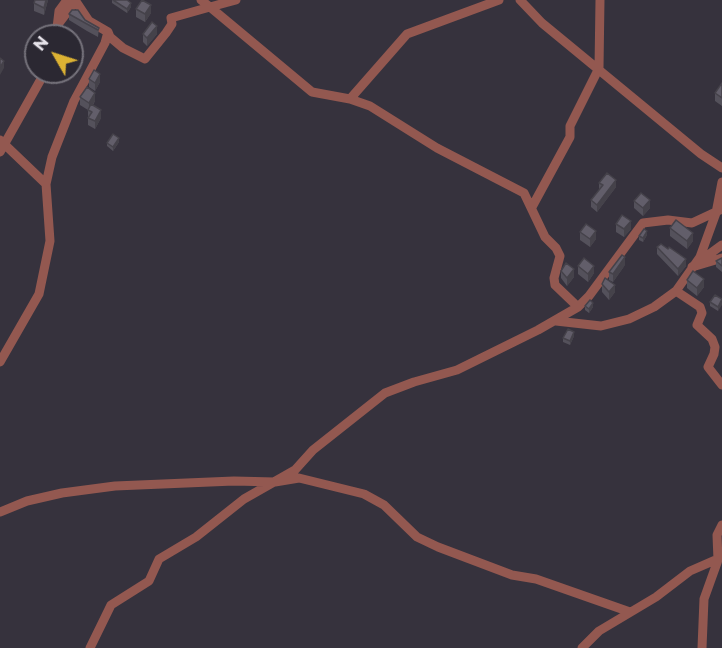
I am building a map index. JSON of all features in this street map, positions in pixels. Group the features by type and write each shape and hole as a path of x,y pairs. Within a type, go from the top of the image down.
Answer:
{"street":[{"path":"201,0 260,46 299,84 312,92 350,99 370,106 437,148 524,193 545,237 556,248 560,256 554,278 555,285 578,307"},
{"path":"59,24 72,1 89,21 145,59 166,33 171,24 171,18 236,0"},
{"path":"350,99 407,34 500,0"},
{"path":"520,0 542,23 701,154 722,168"},
{"path":"532,207 565,147 570,136 570,126 599,68 600,0"},
{"path":"0,362 39,294 50,241 46,184 52,157 74,101 105,43 108,32"},
{"path":"38,84 2,146 46,184"},
{"path":"556,321 601,326 654,307 676,291 700,257 719,211 722,182"},
{"path":"90,648 111,605 148,581 159,559 196,537 244,499 295,470 313,450 385,393 457,370 556,321 578,307 589,296 644,223 662,220 692,223 719,211"},
{"path":"692,267 722,245"},
{"path":"692,267 722,258"},
{"path":"676,291 700,307 702,313 696,324 712,339 715,347 708,367 722,385"},
{"path":"0,512 27,501 62,493 115,486 234,481 275,482 299,478 364,494 384,505 417,537 438,547 512,575 536,579 630,612"},
{"path":"702,648 704,599 720,559 717,535 722,525"},
{"path":"581,647 598,631 690,571 720,559"}],"building":[{"path":"35,0 46,0 44,8 34,3"},
{"path":"113,0 127,0 131,3 127,9"},
{"path":"142,0 151,5 145,14 136,9"},
{"path":"72,10 78,10 85,20 99,28 98,30 69,14"},
{"path":"152,22 157,26 147,38 143,34"},
{"path":"94,70 100,74 95,83 89,79"},
{"path":"722,83 722,98 715,93"},
{"path":"87,87 95,93 89,103 80,97"},
{"path":"91,104 101,110 95,121 88,118 92,112 88,110"},
{"path":"113,134 119,138 113,147 107,143"},
{"path":"607,173 616,180 597,205 591,200 603,185 599,183"},
{"path":"641,193 650,200 643,208 634,201"},
{"path":"622,215 631,221 624,229 616,224"},
{"path":"676,220 693,233 687,241 670,228"},
{"path":"586,224 596,231 590,239 580,232"},
{"path":"644,229 647,231 643,238 639,236"},
{"path":"661,244 686,259 678,269 657,247"},
{"path":"622,255 625,257 613,274 609,272"},
{"path":"584,258 594,266 588,274 578,266"},
{"path":"722,258 722,266 716,261"},
{"path":"566,263 574,269 567,278 561,271"},
{"path":"693,271 704,279 697,288 687,280"},
{"path":"605,278 615,285 609,292 602,284"},
{"path":"715,295 722,299 718,307 710,302"},
{"path":"590,300 593,303 589,309 585,306"},
{"path":"568,329 574,332 570,341 563,338"}]}
